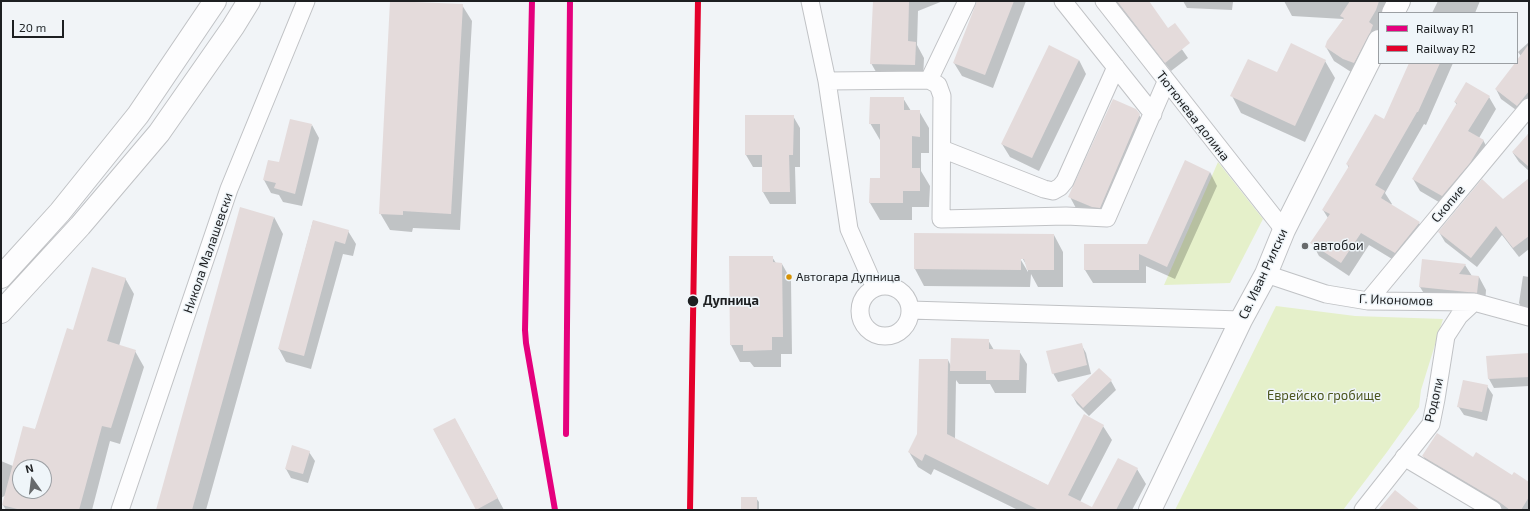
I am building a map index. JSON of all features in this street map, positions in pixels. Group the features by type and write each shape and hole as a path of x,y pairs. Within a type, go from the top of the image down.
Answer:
{"main road":[{"path":"1,277 60,212 138,115 215,1"},
{"path":"1,312 80,226 159,133 233,27 249,1"},
{"path":"1394,12 1399,1"},
{"name":"Св. Иван Рилски","path":"1150,510 1241,320 1266,274 1284,230 1378,43"}],"street":[{"name":"Никола Малашевски","path":"120,510 229,189 306,1"},
{"path":"810,1 827,81 850,229 874,288"},
{"path":"929,80 967,1"},
{"path":"1063,1 1153,114"},
{"name":"Тютюнева долина","path":"1104,1 1166,82 1284,230"},
{"path":"942,149 1044,189 1053,191 1060,187 1065,180 1116,67"},
{"path":"827,81 929,80 938,85 942,96 941,219 1066,216 1107,218 1166,82"},
{"name":"Скопие","path":"1368,301 1529,107"},
{"name":"Г. Икономов","path":"1266,274 1326,294 1368,301 1474,302 1529,317"},
{"path":"882,286 898,290 904,295 910,310 909,318 899,331 892,335 884,336 876,334 868,329 863,323 861,316 863,300 874,288 882,286"},
{"name":"Родопи","path":"1363,510 1430,424 1436,399 1446,336 1459,316 1474,302"},
{"path":"910,310 1241,320"},
{"path":"1404,457 1493,510"}],"green space":[{"path":"1218,162 1263,219 1230,283 1164,285"},
{"name":"Еврейско гробище","path":"1276,306 1355,316 1443,319 1421,390 1419,407 1343,510 1175,510"}],"building":[{"path":"390,1 463,4 451,214 403,211 403,215 379,214"},
{"path":"873,1 909,1 908,41 916,42 915,65 870,64"},
{"path":"977,1 1014,1 985,75 953,63"},
{"path":"1117,1 1149,1 1168,28 1175,23 1190,43 1165,63"},
{"path":"1350,1 1379,1 1369,22 1373,25 1370,33 1354,63 1343,59 1325,47 1327,41 1344,18 1340,16"},
{"path":"1291,43 1326,60 1295,126 1230,96 1248,59 1277,72"},
{"path":"1529,44 1529,91 1517,106 1495,89 1514,64 1518,64 1518,59"},
{"path":"1049,45 1079,60 1032,158 1001,144"},
{"path":"1409,64 1440,64 1418,112 1375,185 1385,191 1381,198 1420,222 1395,253 1361,233 1341,263 1310,243 1330,214 1322,210 1349,166 1346,164 1375,114 1384,119"},
{"path":"1466,82 1490,96 1468,131 1484,140 1470,163 1442,196 1412,179 1457,103 1454,102"},
{"path":"870,97 904,97 904,110 920,110 920,137 912,136 912,168 920,168 920,191 903,191 903,203 869,203 870,178 880,178 880,124 869,124"},
{"path":"1113,99 1136,109 1140,114 1100,208 1092,207 1068,197"},
{"path":"745,115 794,115 793,155 789,155 790,192 762,192 762,155 745,155"},
{"path":"290,119 312,124 295,194 274,188 276,183 263,180 268,160 279,162"},
{"path":"1529,133 1529,167 1512,152"},
{"path":"1185,160 1210,172 1167,267 1139,254 1139,270 1084,270 1084,244 1147,244"},
{"path":"1529,178 1529,236 1513,248 1496,226 1471,258 1438,232 1482,179 1503,199"},
{"path":"240,207 274,217 192,510 156,510"},
{"path":"313,220 349,230 345,244 335,241 304,356 278,349"},
{"path":"914,233 1054,234 1054,270 1027,270 1024,259 1021,259 1021,270 914,269"},
{"name":"Дупница","path":"729,256 773,256 773,262 782,263 783,337 772,337 772,350 743,351 743,345 730,345"},
{"path":"1422,259 1466,264 1459,274 1479,276 1477,293 1419,287"},
{"path":"92,267 126,278 107,341 136,350 111,428 102,426 79,510 21,510 2,505 12,467 12,499 52,499 52,459 14,459 23,426 35,429 67,328 73,330"},
{"path":"951,338 989,339 989,349 1020,350 1019,380 986,380 986,371 950,371"},
{"path":"1082,343 1087,365 1052,374 1046,351"},
{"path":"1529,353 1529,377 1488,379 1486,356"},
{"path":"919,359 948,359 947,434 1048,485 1084,414 1104,425 1068,495 1092,507 1118,458 1138,468 1116,510 1039,510 925,454 922,461 908,452 917,434"},
{"path":"1099,368 1112,380 1083,408 1071,395"},
{"path":"1463,380 1488,385 1482,412 1457,407"},
{"path":"455,418 498,498 476,510 433,429"},
{"path":"1437,433 1473,457 1476,452 1512,475 1514,472 1529,482 1529,497 1521,510 1510,510 1498,501 1422,456"},
{"path":"292,445 310,451 303,474 285,469"},
{"path":"1395,490 1420,510 1378,510"},
{"path":"741,497 757,497 757,510 741,510"}],"rail line":[{"name":"R1","path":"532,1 525,330 555,510"},
{"name":"R1","path":"566,434 570,1"},
{"name":"R2","path":"690,510 698,1"}],"place":[{"name":"автобои","path":"1305,246"},
{"name":"Автогара Дупница","path":"789,277"},
{"name":"Дупница","path":"693,301"}]}
